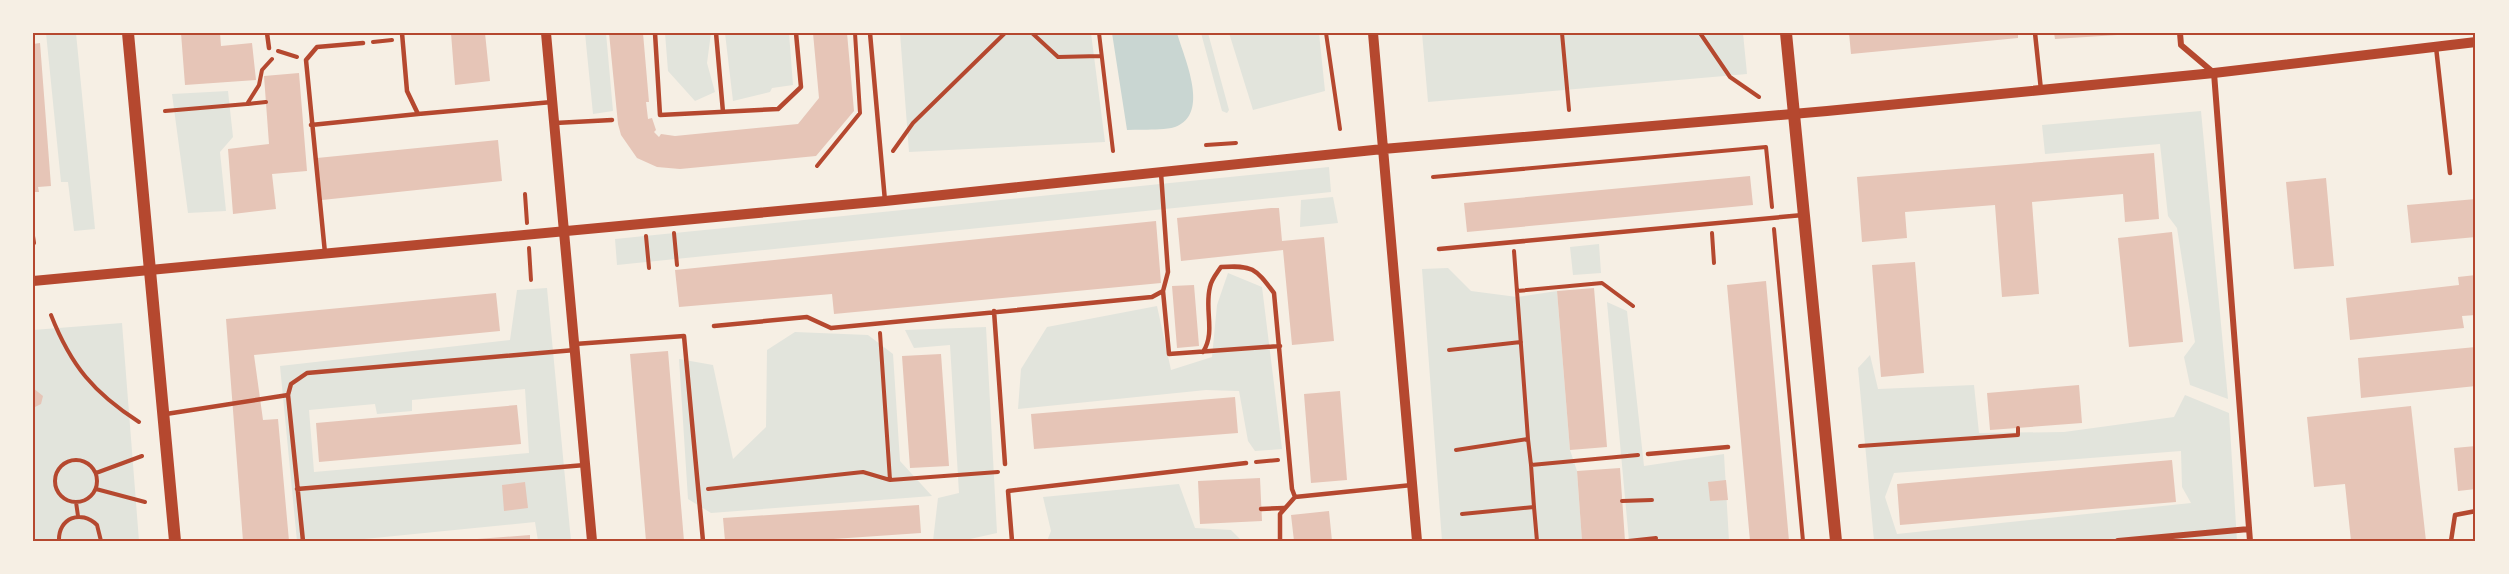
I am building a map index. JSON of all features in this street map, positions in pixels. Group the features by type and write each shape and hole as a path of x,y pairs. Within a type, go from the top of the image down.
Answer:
{"main road":[{"path":"128,33 175,541"},
{"path":"1786,33 1836,541"}],"street":[{"path":"546,33 592,541"},
{"path":"1373,33 1417,541"},
{"path":"2180,33 2181,45 2214,73 2250,541"},
{"path":"33,281 564,229 885,201 1383,150 1793,115 2214,73 2476,42"},
{"path":"2118,541 2249,529"}],"lane":[{"path":"267,33 269,48"},
{"path":"402,33 407,91 418,114"},
{"path":"655,33 660,115 778,109 801,87 796,33"},
{"path":"716,33 723,112"},
{"path":"870,33 885,201"},
{"path":"2035,33 2041,90"},
{"path":"325,253 306,60 317,47 363,43"},
{"path":"2436,47 2450,173"},
{"path":"312,125 552,102"},
{"path":"554,123 612,120"},
{"path":"1161,172 1168,272 1162,291 1169,354 1280,346"},
{"path":"1439,249 1803,215"},
{"path":"1203,352 1210,341 1207,300 1210,285 1221,267 1246,266 1260,275 1274,293 1292,489 1296,497"},
{"path":"714,326 807,317 831,328 1152,297 1162,291"},
{"path":"994,311 1005,464"},
{"path":"303,541 288,395 291,384 307,373 684,336 703,541"},
{"path":"163,415 288,395"},
{"path":"1648,454 1728,447"},
{"path":"1012,541 1008,491 1246,463"},
{"path":"297,489 585,465"},
{"path":"1280,541 1280,514 1296,497 1412,485"},
{"path":"1261,509 1284,508"},
{"path":"2451,541 2455,515 2476,511"}],"path":[{"path":"817,166 860,113 855,33"},
{"path":"882,166 913,123 1005,33"},
{"path":"1032,33 1058,57 1100,56"},
{"path":"1099,33 1113,151"},
{"path":"1326,33 1340,129"},
{"path":"1562,33 1569,111"},
{"path":"1700,33 1730,77 1759,96"},
{"path":"363,43 403,39"},
{"path":"269,48 306,60"},
{"path":"247,104 260,86 262,70 279,51"},
{"path":"165,111 266,102"},
{"path":"1206,145 1236,143"},
{"path":"1433,177 1766,147 1803,541"},
{"path":"673,219 677,265"},
{"path":"644,222 649,268"},
{"path":"1711,224 1714,262"},
{"path":"33,236 34,243"},
{"path":"1514,241 1537,541"},
{"path":"1517,291 1602,283 1633,306"},
{"path":"51,315 62,344 76,367 96,390 139,422"},
{"path":"879,323 891,480"},
{"path":"1449,350 1521,342"},
{"path":"1860,446 2018,435 2018,428"},
{"path":"1455,450 1528,439"},
{"path":"1532,465 1648,454"},
{"path":"96,473 142,456"},
{"path":"74,459 88,463 96,473 96,489 86,500 76,502 66,499 56,490 57,470 74,459"},
{"path":"1246,463 1289,459"},
{"path":"698,490 863,472 891,480 1006,471"},
{"path":"96,489 145,502"},
{"path":"1622,501 1652,500"},
{"path":"76,502 78,516"},
{"path":"1462,514 1534,507"},
{"path":"59,541 61,526 71,518 78,516 85,516 97,525 101,541"},
{"path":"1628,541 1656,538"}],"shaded area":[{"path":"46,33 76,33 95,229 74,231 68,182 61,182"},
{"path":"585,33 606,33 613,111 593,114"},
{"path":"665,33 711,33 707,63 715,92 695,101 668,71"},
{"path":"725,33 789,33 793,85 772,88 770,92 733,101"},
{"path":"900,33 1091,33 1105,142 909,152"},
{"path":"1112,33 1177,33 1192,84 1191,110 1186,120 1170,128 1127,130"},
{"path":"1201,33 1208,33 1229,110 1227,113 1222,111"},
{"path":"1229,33 1319,33 1325,91 1253,110"},
{"path":"1422,33 1743,33 1747,74 1428,102"},
{"path":"228,91 233,137 220,152 226,211 188,213 172,94"},
{"path":"2201,111 2228,399 2190,385 2184,357 2195,342 2177,228 2168,216 2160,144 2045,154 2042,125"},
{"path":"1329,167 1331,192 617,265 615,239"},
{"path":"1333,197 1338,223 1300,227 1301,200"},
{"path":"1599,244 1601,273 1573,275 1570,247"},
{"path":"1448,268 1471,291 1517,297 1557,291 1570,450 1577,471 1582,541 1442,541 1422,269"},
{"path":"1228,273 1262,287 1282,449 1255,451 1248,441 1239,391 1206,390 1018,409 1021,369 1047,327 1157,306 1171,370 1212,357 1217,305"},
{"path":"547,288 571,541 538,541 535,522 344,541 297,541 280,366 510,340 517,290","holes":["525,389 529,453 314,472 309,410 375,404 377,414 412,411 412,400"]},
{"path":"1607,302 1627,311 1644,466 1724,454 1729,541 1629,541"},
{"path":"122,323 139,541 33,541 33,330"},
{"path":"986,327 997,533 961,541 933,541 938,498 959,493 950,345 914,348 905,330"},
{"path":"795,332 868,335 893,354 900,461 932,496 711,513 688,499 679,359 713,365 733,459 766,427 767,350"},
{"path":"1870,355 1878,389 1974,385 1979,433 2064,432 2174,417 2185,395 2229,413 2237,541 1874,541 1858,368","holes":["2181,451 2182,487 2191,503 1897,534 1885,497 1894,473"]},
{"path":"1179,484 1195,528 1231,530 1242,541 1047,541 1051,531 1043,497"}],"building":[{"path":"181,33 220,33 221,46 252,43 256,80 185,85"},
{"path":"451,33 485,33 490,81 455,85"},
{"path":"609,33 643,33 649,102 646,102 648,119 652,118 656,130 654,132 659,137 661,134 675,136 798,124 819,98 813,33 847,33 854,111 816,156 680,169 657,167 637,158 621,135"},
{"path":"1849,33 2018,33 2018,38 1851,54"},
{"path":"2054,33 2117,33 2117,35 2055,39"},
{"path":"40,43 51,186 38,187 39,192 33,192 33,44"},
{"path":"299,73 307,171 272,174 276,209 233,214 228,149 269,144 264,76"},
{"path":"498,140 502,181 322,200 317,158"},
{"path":"2154,153 2159,219 2125,222 2123,194 2032,202 2039,294 2002,297 1995,205 1905,212 1907,238 1862,242 1857,177"},
{"path":"1750,176 1753,205 1467,232 1464,203"},
{"path":"2326,178 2334,266 2294,269 2286,182"},
{"path":"2476,199 2476,237 2411,243 2407,205"},
{"path":"1279,208 1282,241 1324,237 1334,341 1292,345 1283,250 1181,261 1177,218"},
{"path":"1156,221 1161,283 834,314 832,294 679,307 675,270"},
{"path":"2172,232 2183,342 2129,347 2118,238"},
{"path":"1915,262 1924,373 1881,377 1872,265"},
{"path":"2476,275 2476,315 2462,316 2464,328 2350,340 2346,298 2459,285 2458,277"},
{"path":"1766,281 1789,541 1750,541 1727,285"},
{"path":"1194,285 1199,346 1177,348 1172,286"},
{"path":"1594,288 1607,447 1570,450 1557,291"},
{"path":"496,293 500,331 254,355 263,420 278,419 289,541 243,541 226,319"},
{"path":"2476,347 2476,386 2361,398 2358,358"},
{"path":"668,351 684,541 646,541 630,354"},
{"path":"941,354 949,466 910,468 902,356"},
{"path":"2079,385 2082,423 1990,430 1987,393"},
{"path":"33,388 43,396 41,404 33,408"},
{"path":"1340,391 1347,480 1311,483 1304,394"},
{"path":"1235,397 1238,433 1034,449 1031,414"},
{"path":"517,405 521,444 319,462 316,423"},
{"path":"2411,406 2426,541 2351,541 2345,484 2314,487 2307,417"},
{"path":"2476,446 2476,489 2458,491 2454,448"},
{"path":"2172,460 2176,502 1900,525 1897,484"},
{"path":"1620,468 1625,541 1582,541 1577,471"},
{"path":"1260,478 1262,521 1200,524 1198,481"},
{"path":"1726,480 1728,500 1710,501 1708,482"},
{"path":"525,482 528,508 504,511 502,485"},
{"path":"919,505 921,533 804,541 725,541 723,518"},
{"path":"1329,511 1332,541 1294,541 1291,515"},
{"path":"530,535 530,541 477,541 477,539"}]}
